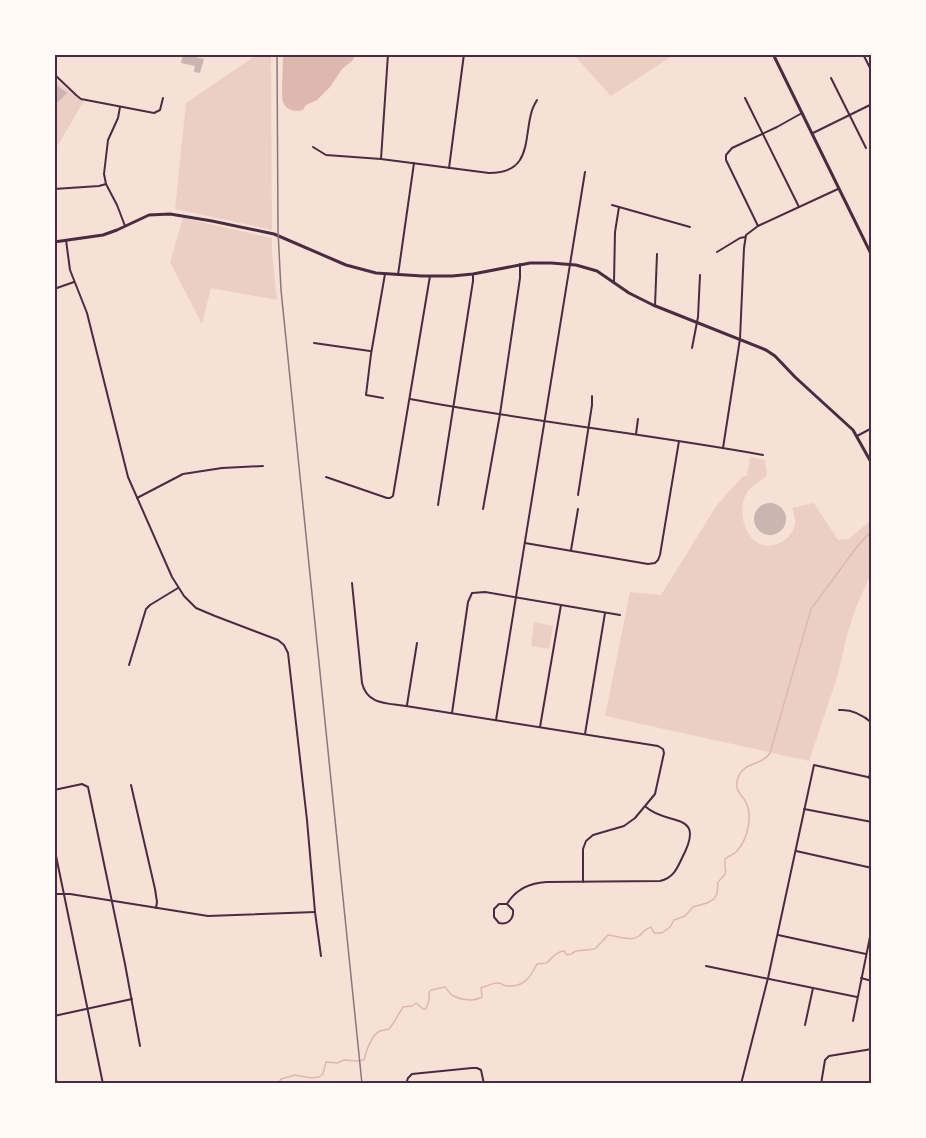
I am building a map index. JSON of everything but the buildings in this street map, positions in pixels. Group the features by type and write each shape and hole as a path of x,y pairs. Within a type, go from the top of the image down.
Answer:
{"street":[{"path":"381,159 388,54"},
{"path":"450,168 464,54"},
{"path":"773,54 872,256"},
{"path":"863,54 872,72"},
{"path":"54,74 80,98 120,107 154,113 161,108 163,98"},
{"path":"831,78 866,148"},
{"path":"745,98 799,207"},
{"path":"313,147 326,155 381,159 493,174 512,167 520,160 525,151 531,113 537,100"},
{"path":"812,133 872,104"},
{"path":"120,107 106,146 104,168 106,184 125,226"},
{"path":"758,226 726,160 726,154 732,148 802,113"},
{"path":"398,275 414,163"},
{"path":"496,720 585,172"},
{"path":"54,189 106,184"},
{"path":"723,448 740,339 745,237 758,226 839,189"},
{"path":"612,205 690,228"},
{"path":"614,282 615,232 619,207"},
{"path":"54,242 104,235 154,214 180,214 269,233 355,268 385,274 452,276 541,262 570,264 593,270 655,306 740,339 775,356 847,424 857,436 872,464"},
{"path":"717,252 745,237"},
{"path":"66,240 70,270 87,313 126,471 178,588 196,608 278,640 288,653 321,956"},
{"path":"655,306 657,254"},
{"path":"483,509 500,414 520,278 520,264"},
{"path":"383,398 366,395 371,351 385,274"},
{"path":"438,505 473,274"},
{"path":"692,348 700,275"},
{"path":"326,477 387,498 394,494 430,276"},
{"path":"54,289 74,282"},
{"path":"314,343 371,351"},
{"path":"578,495 592,396"},
{"path":"410,399 763,455"},
{"path":"636,434 638,419"},
{"path":"857,436 872,428"},
{"path":"525,543 648,564 655,563 660,555 678,441"},
{"path":"137,498 183,474 222,468 263,466"},
{"path":"571,550 578,509"},
{"path":"352,583 362,683 366,694 372,699 658,746 663,749 656,791 645,807 629,823 596,834 586,841 583,849 583,882"},
{"path":"129,665 146,608 178,588"},
{"path":"452,713 468,602 470,596 475,592 620,615"},
{"path":"540,727 561,605"},
{"path":"585,734 605,613"},
{"path":"406,706 417,643"},
{"path":"839,710 846,709 857,713 872,723"},
{"path":"741,1084 778,935 814,765 871,778 872,764"},
{"path":"54,790 82,784 87,786 140,1046"},
{"path":"131,785 155,890 156,908"},
{"path":"507,904 516,892 530,884 542,882 660,881 669,878 674,874 690,842 689,830 681,821 656,814 645,807"},
{"path":"804,809 872,822"},
{"path":"54,846 103,1084"},
{"path":"795,851 872,868"},
{"path":"54,894 63,893 213,916 315,912"},
{"path":"499,904 507,904 513,909 513,917 508,922 499,922 494,917 495,908 499,904"},
{"path":"853,1021 872,927"},
{"path":"778,935 866,954"},
{"path":"706,966 857,997"},
{"path":"861,978 872,981"},
{"path":"805,1025 813,988"},
{"path":"54,1016 132,999"},
{"path":"821,1084 825,1060 829,1056 872,1049"},
{"path":"406,1084 409,1076 417,1073 472,1068 477,1068 482,1072 484,1084"},
{"path":"54,1069 57,1084"}],"shaded area":[{"path":"258,54 271,54 272,230 175,209 186,103"},
{"path":"283,54 355,54 353,60 342,69 330,87 317,100 306,105 303,110 297,111 289,109 283,102"},
{"path":"573,54 675,54 611,96"},
{"path":"54,78 77,98 84,101 58,145 54,141"},
{"path":"183,218 272,238 277,300 211,288 202,324 170,262"},
{"path":"750,457 765,460 767,476 748,491 742,507 746,529 760,544 777,544 787,538 795,522 792,508 814,503 838,540 849,539 872,519 872,571 855,610 837,678 809,761 605,716 630,592 661,595 717,505 743,476 747,476"},
{"path":"534,622 553,626 549,649 531,646"}],"waterway":[{"path":"278,1084 281,1079 295,1075 319,1077 323,1074 326,1062 364,1060 374,1037 380,1031 389,1029 403,1007 416,1003 426,1009 431,990 445,987 459,998 479,999 482,997 481,988 495,983 507,986 518,985 529,977 537,964 546,963 559,952 564,951 567,955 576,951 595,949 608,935 632,939 651,927 654,933 662,933 670,927 674,920 685,916 693,907 714,899 718,882 725,874 725,859 740,847 748,826 749,812 738,790 738,778 744,769 767,757 770,753 811,609 872,530"}],"railway":[{"path":"277,54 278,231 281,290 362,1084"}]}
